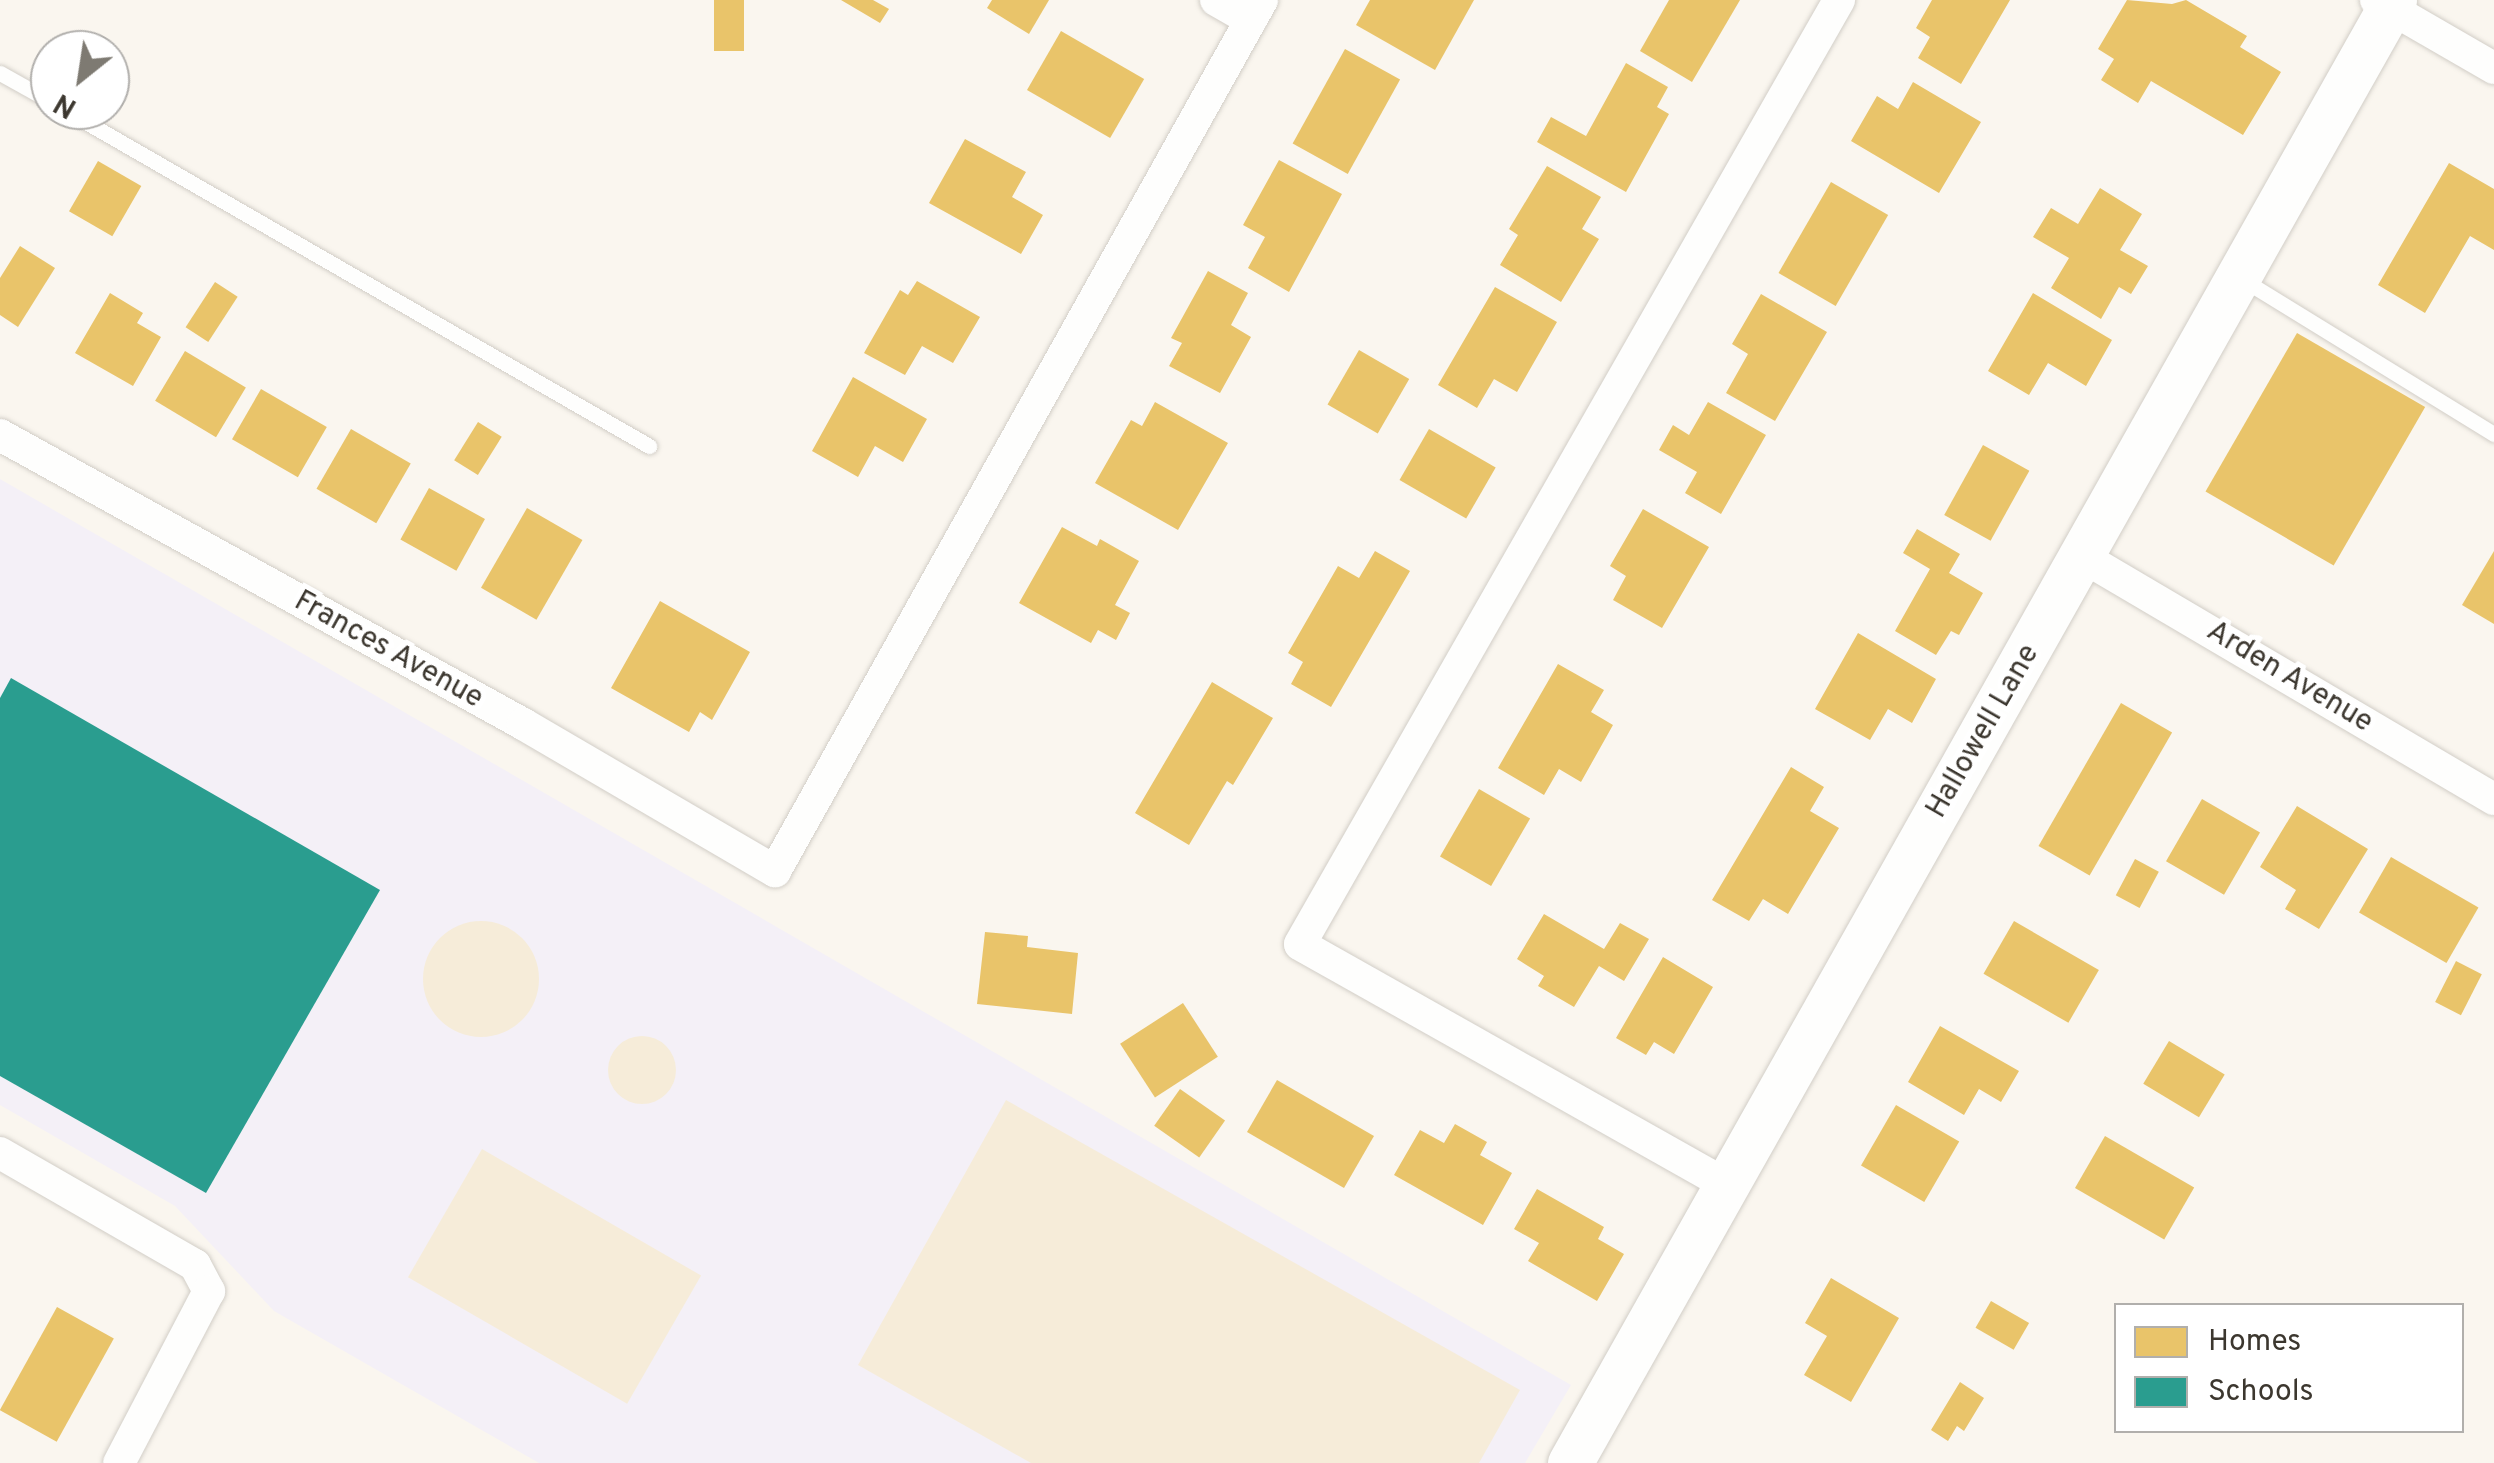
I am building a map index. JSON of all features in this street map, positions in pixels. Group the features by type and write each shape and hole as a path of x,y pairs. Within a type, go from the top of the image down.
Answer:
{"street":[{"path":"1216,0 1256,10"},
{"path":"1726,1184 1300,944 1838,0"},
{"path":"2386,2 2494,68"},
{"name":"Hallowell Lane","path":"1570,1463 2241,278 2386,2"},
{"name":"Frances Avenue","path":"0,434 523,724 774,870 1256,10"},
{"name":"Arden Avenue","path":"2083,557 2494,800"},
{"path":"0,1153 194,1265 209,1291 119,1463"}],"lane":[{"path":"0,72 30,89"},
{"path":"100,130 649,446"},
{"path":"2241,278 2494,434"}],"shaded area":[{"path":"0,479 1571,1385 1525,1463 539,1463 274,1311 175,1206 0,1105"},
{"path":"481,921 503,925 522,938 535,957 539,979 535,1001 522,1020 503,1033 481,1037 459,1033 440,1020 427,1001 423,979 427,957 440,938 459,925"},
{"path":"642,1036 655,1038 666,1046 674,1057 674,1083 666,1094 655,1102 642,1104 629,1102 618,1094 610,1083 608,1070 610,1057 618,1046 629,1038"},
{"path":"1006,1100 1520,1390 1479,1463 1031,1463 858,1365"},
{"path":"482,1149 701,1276 627,1404 408,1277"}],"building: Homes":[{"path":"714,0 744,0 744,51 714,51"},
{"path":"841,0 873,0 889,9 880,23"},
{"path":"992,0 1049,0 1029,34 987,8"},
{"path":"1370,0 1474,0 1435,70 1356,25"},
{"path":"1669,0 1740,0 1692,82 1640,51"},
{"path":"1932,0 2010,0 1961,84 1918,58 1930,37 1916,28"},
{"path":"2127,0 2172,4 2186,0 2247,36 2240,47 2281,72 2243,135 2151,81 2138,103 2101,80 2114,59 2098,49"},
{"path":"1061,31 1144,79 1110,138 1027,90"},
{"path":"1345,49 1400,80 1348,174 1293,143"},
{"path":"1626,63 1668,87 1657,107 1669,114 1626,192 1537,142 1551,117 1586,136"},
{"path":"1913,82 1981,122 1939,193 1851,141 1877,96 1898,109"},
{"path":"965,139 1026,172 1012,197 1043,215 1021,254 929,203"},
{"path":"1279,160 1342,194 1289,292 1248,268 1265,237 1243,225"},
{"path":"98,161 141,186 112,236 69,211"},
{"path":"2449,163 2494,189 2494,250 2470,236 2425,313 2378,285"},
{"path":"1547,166 1601,197 1582,229 1599,239 1561,302 1500,265 1518,235 1509,229"},
{"path":"1831,182 1888,215 1836,306 1778,273"},
{"path":"2100,188 2142,214 2120,250 2148,266 2131,294 2119,287 2101,319 2051,288 2069,258 2033,237 2051,208 2078,224"},
{"path":"20,246 55,268 18,327 0,315 0,278"},
{"path":"1208,271 1248,293 1231,325 1251,337 1220,393 1169,366 1182,343 1171,338"},
{"path":"917,281 980,317 953,363 922,346 905,375 864,353 900,290 908,295"},
{"path":"215,282 238,297 208,342 186,327"},
{"path":"1495,287 1557,322 1517,392 1494,379 1477,408 1438,385"},
{"path":"110,293 143,313 137,323 161,337 133,386 75,353"},
{"path":"2033,293 2112,340 2086,386 2048,363 2029,395 1988,371"},
{"path":"1761,294 1827,332 1775,421 1726,393 1748,354 1732,344"},
{"path":"2297,333 2425,407 2334,565 2206,491"},
{"path":"1359,350 1409,379 1378,434 1328,405"},
{"path":"185,351 246,388 216,437 155,401"},
{"path":"853,377 927,419 903,462 875,446 858,477 812,451"},
{"path":"261,389 327,427 298,477 232,439"},
{"path":"1155,402 1228,443 1178,530 1095,483 1131,420 1142,426"},
{"path":"1708,402 1766,435 1721,514 1685,493 1697,472 1659,450 1673,425 1689,435"},
{"path":"478,422 502,437 478,475 454,460"},
{"path":"351,429 411,464 376,523 316,489"},
{"path":"1429,429 1496,468 1466,519 1400,480"},
{"path":"1983,445 2029,471 1991,541 1944,515"},
{"path":"429,488 485,519 456,571 400,540"},
{"path":"527,508 582,540 536,620 481,588"},
{"path":"1643,509 1709,547 1662,628 1613,600 1626,576 1610,566"},
{"path":"1062,527 1097,546 1100,539 1139,561 1115,605 1130,613 1116,640 1098,630 1091,643 1019,603"},
{"path":"1917,529 1960,554 1949,573 1983,593 1959,635 1951,631 1936,655 1895,631 1930,569 1903,553"},
{"path":"1375,551 1410,571 1331,707 1291,684 1303,662 1288,653 1338,566 1359,578"},
{"path":"2494,551 2494,624 2462,605"},
{"path":"660,601 750,652 712,720 700,712 689,732 611,688"},
{"path":"1858,633 1936,679 1912,723 1888,709 1870,740 1815,709"},
{"path":"1558,664 1604,690 1591,712 1613,725 1581,782 1559,769 1544,795 1498,768"},
{"path":"1212,682 1273,718 1233,785 1227,781 1189,845 1135,813"},
{"path":"2121,703 2172,732 2090,875 2038,846"},
{"path":"1791,767 1824,787 1810,811 1839,828 1788,914 1763,899 1749,921 1712,900"},
{"path":"1479,789 1530,818 1491,886 1440,857"},
{"path":"2202,799 2260,832 2224,895 2166,861"},
{"path":"2297,806 2368,849 2319,929 2285,909 2296,890 2260,867"},
{"path":"2391,857 2478,908 2446,963 2359,912"},
{"path":"2135,859 2159,872 2140,908 2116,895"},
{"path":"1544,914 1604,949 1620,923 1649,939 1624,981 1599,966 1574,1007 1538,986 1544,976 1517,959"},
{"path":"2014,921 2099,970 2068,1023 1984,974"},
{"path":"985,932 1028,936 1027,947 1078,953 1072,1014 977,1004"},
{"path":"1663,957 1713,987 1674,1054 1654,1042 1646,1055 1616,1038"},
{"path":"2456,961 2482,974 2461,1015 2435,1002"},
{"path":"1183,1003 1218,1057 1155,1098 1120,1044"},
{"path":"1940,1026 2019,1071 2001,1102 1979,1089 1964,1115 1908,1082"},
{"path":"2169,1041 2225,1074 2199,1117 2143,1084"},
{"path":"1277,1080 1374,1136 1344,1188 1247,1132"},
{"path":"1180,1089 1225,1121 1199,1157 1154,1126"},
{"path":"1896,1105 1959,1142 1924,1202 1861,1166"},
{"path":"1455,1124 1487,1142 1480,1155 1512,1173 1483,1225 1394,1175 1420,1130 1444,1143"},
{"path":"2105,1136 2194,1188 2164,1239 2075,1188"},
{"path":"1537,1189 1604,1227 1598,1239 1624,1254 1597,1301 1528,1261 1539,1243 1514,1229"},
{"path":"1831,1278 1899,1318 1851,1402 1804,1375 1827,1336 1805,1323"},
{"path":"1991,1301 2029,1323 2014,1350 1976,1328"},
{"path":"57,1307 114,1339 57,1442 0,1410"},
{"path":"1960,1382 1984,1398 1964,1431 1957,1426 1948,1441 1931,1430"}],"building: Schools":[{"path":"11,678 380,890 206,1193 0,1076 0,698"}]}
